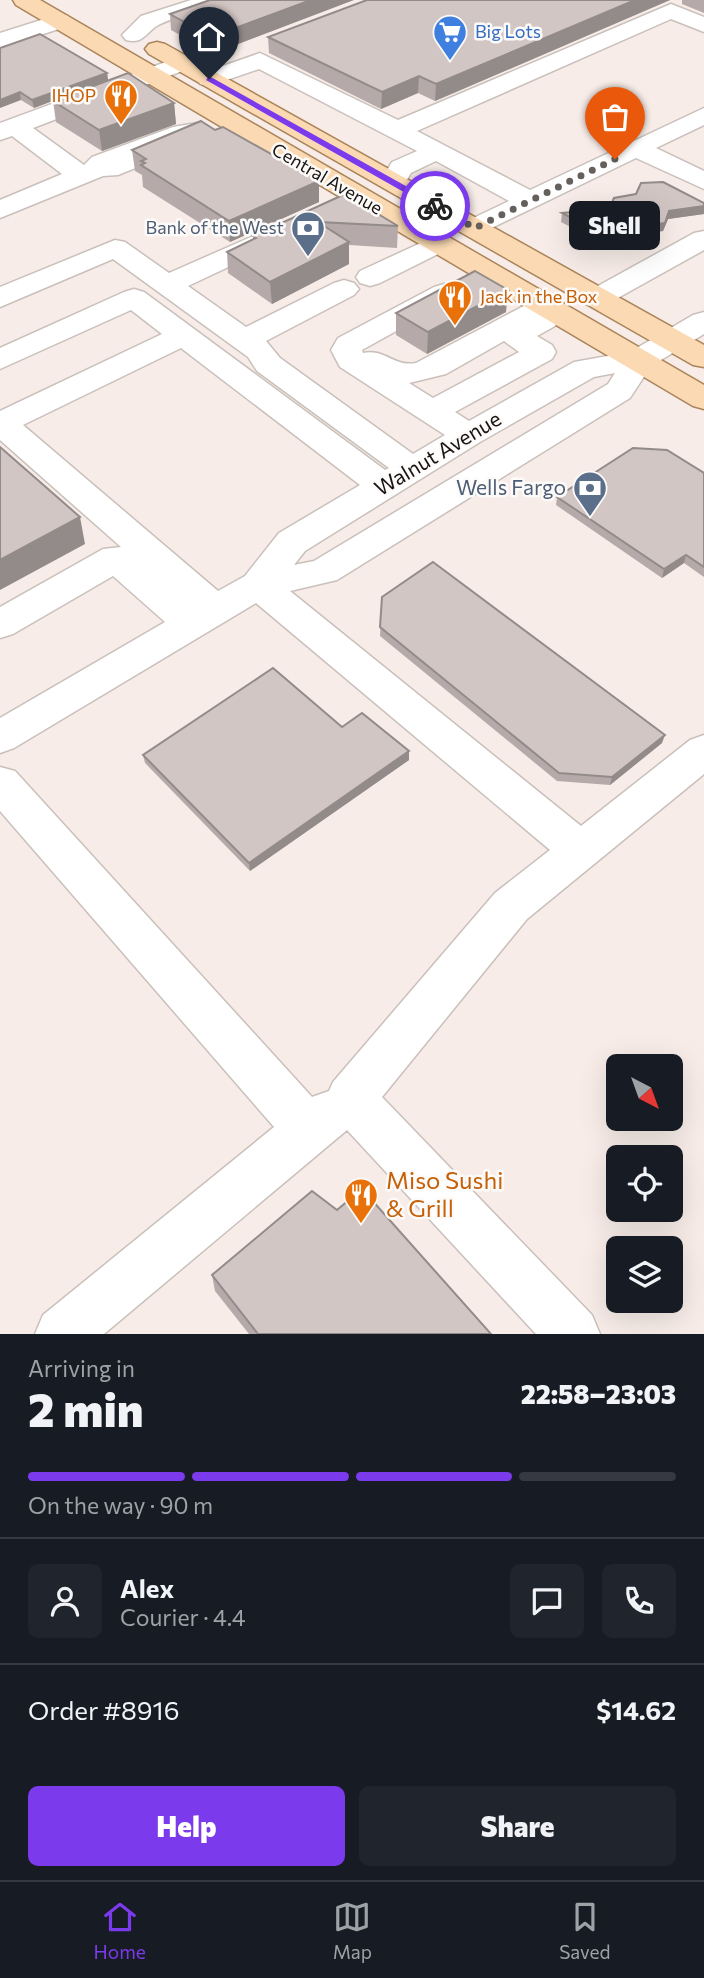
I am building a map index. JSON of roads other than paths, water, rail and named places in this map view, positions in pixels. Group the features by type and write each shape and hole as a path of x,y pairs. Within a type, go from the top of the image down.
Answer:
{"main road":[{"path":"42,11 67,12 108,32 134,35"},
{"name":"Central Avenue","path":"42,11 704,400"},
{"name":"Central Avenue","path":"113,23 704,358"},
{"path":"255,137 292,139 360,179 381,184 393,182"}],"street":[{"path":"134,35 149,21 213,0"},
{"path":"0,41 42,11"},
{"path":"397,130 671,11 704,25"},
{"path":"7,129 150,75 196,71 273,50 397,130 530,201"},
{"path":"475,228 704,115"},
{"path":"0,211 90,172 109,169 190,137 197,131 225,119"},
{"path":"7,129 90,172"},
{"path":"636,148 704,181"},
{"path":"393,182 401,168 437,151"},
{"path":"169,284 357,196"},
{"path":"597,298 704,239"},
{"path":"244,340 438,243"},
{"path":"0,298 115,248 260,351 268,364 398,478"},
{"path":"438,409 351,360 346,350 349,344 359,338 486,272"},
{"path":"0,360 134,299 183,335 398,478"},
{"path":"359,338 362,351 383,370 396,374 422,372 551,309"},
{"path":"438,409 541,352 515,336 551,309"},
{"name":"Walnut Avenue","path":"258,585 292,542 468,435 585,369 639,360 704,321"},
{"path":"183,335 0,423 204,617"},
{"name":"Walnut Avenue","path":"0,737 258,585 324,571 619,391 639,360"},
{"path":"422,372 420,387 438,409 468,435"},
{"path":"0,456 116,558 204,617"},
{"path":"0,625 116,558"},
{"path":"258,585 580,850"},
{"path":"62,1334 350,1098 511,906 704,751"},
{"path":"0,783 309,1130"},
{"path":"350,1098 573,1334"}],"place":[{"name":"Big Lots","path":"450,62"},
{"name":"IHOP","path":"121,126"},
{"name":"Shell","path":"615,159"},
{"name":"Bank of the West","path":"308,258"},
{"name":"Jack in the Box","path":"455,327"},
{"name":"Wells Fargo","path":"590,518"},
{"name":"Miso Sushi & Grill","path":"361,1225"}]}
